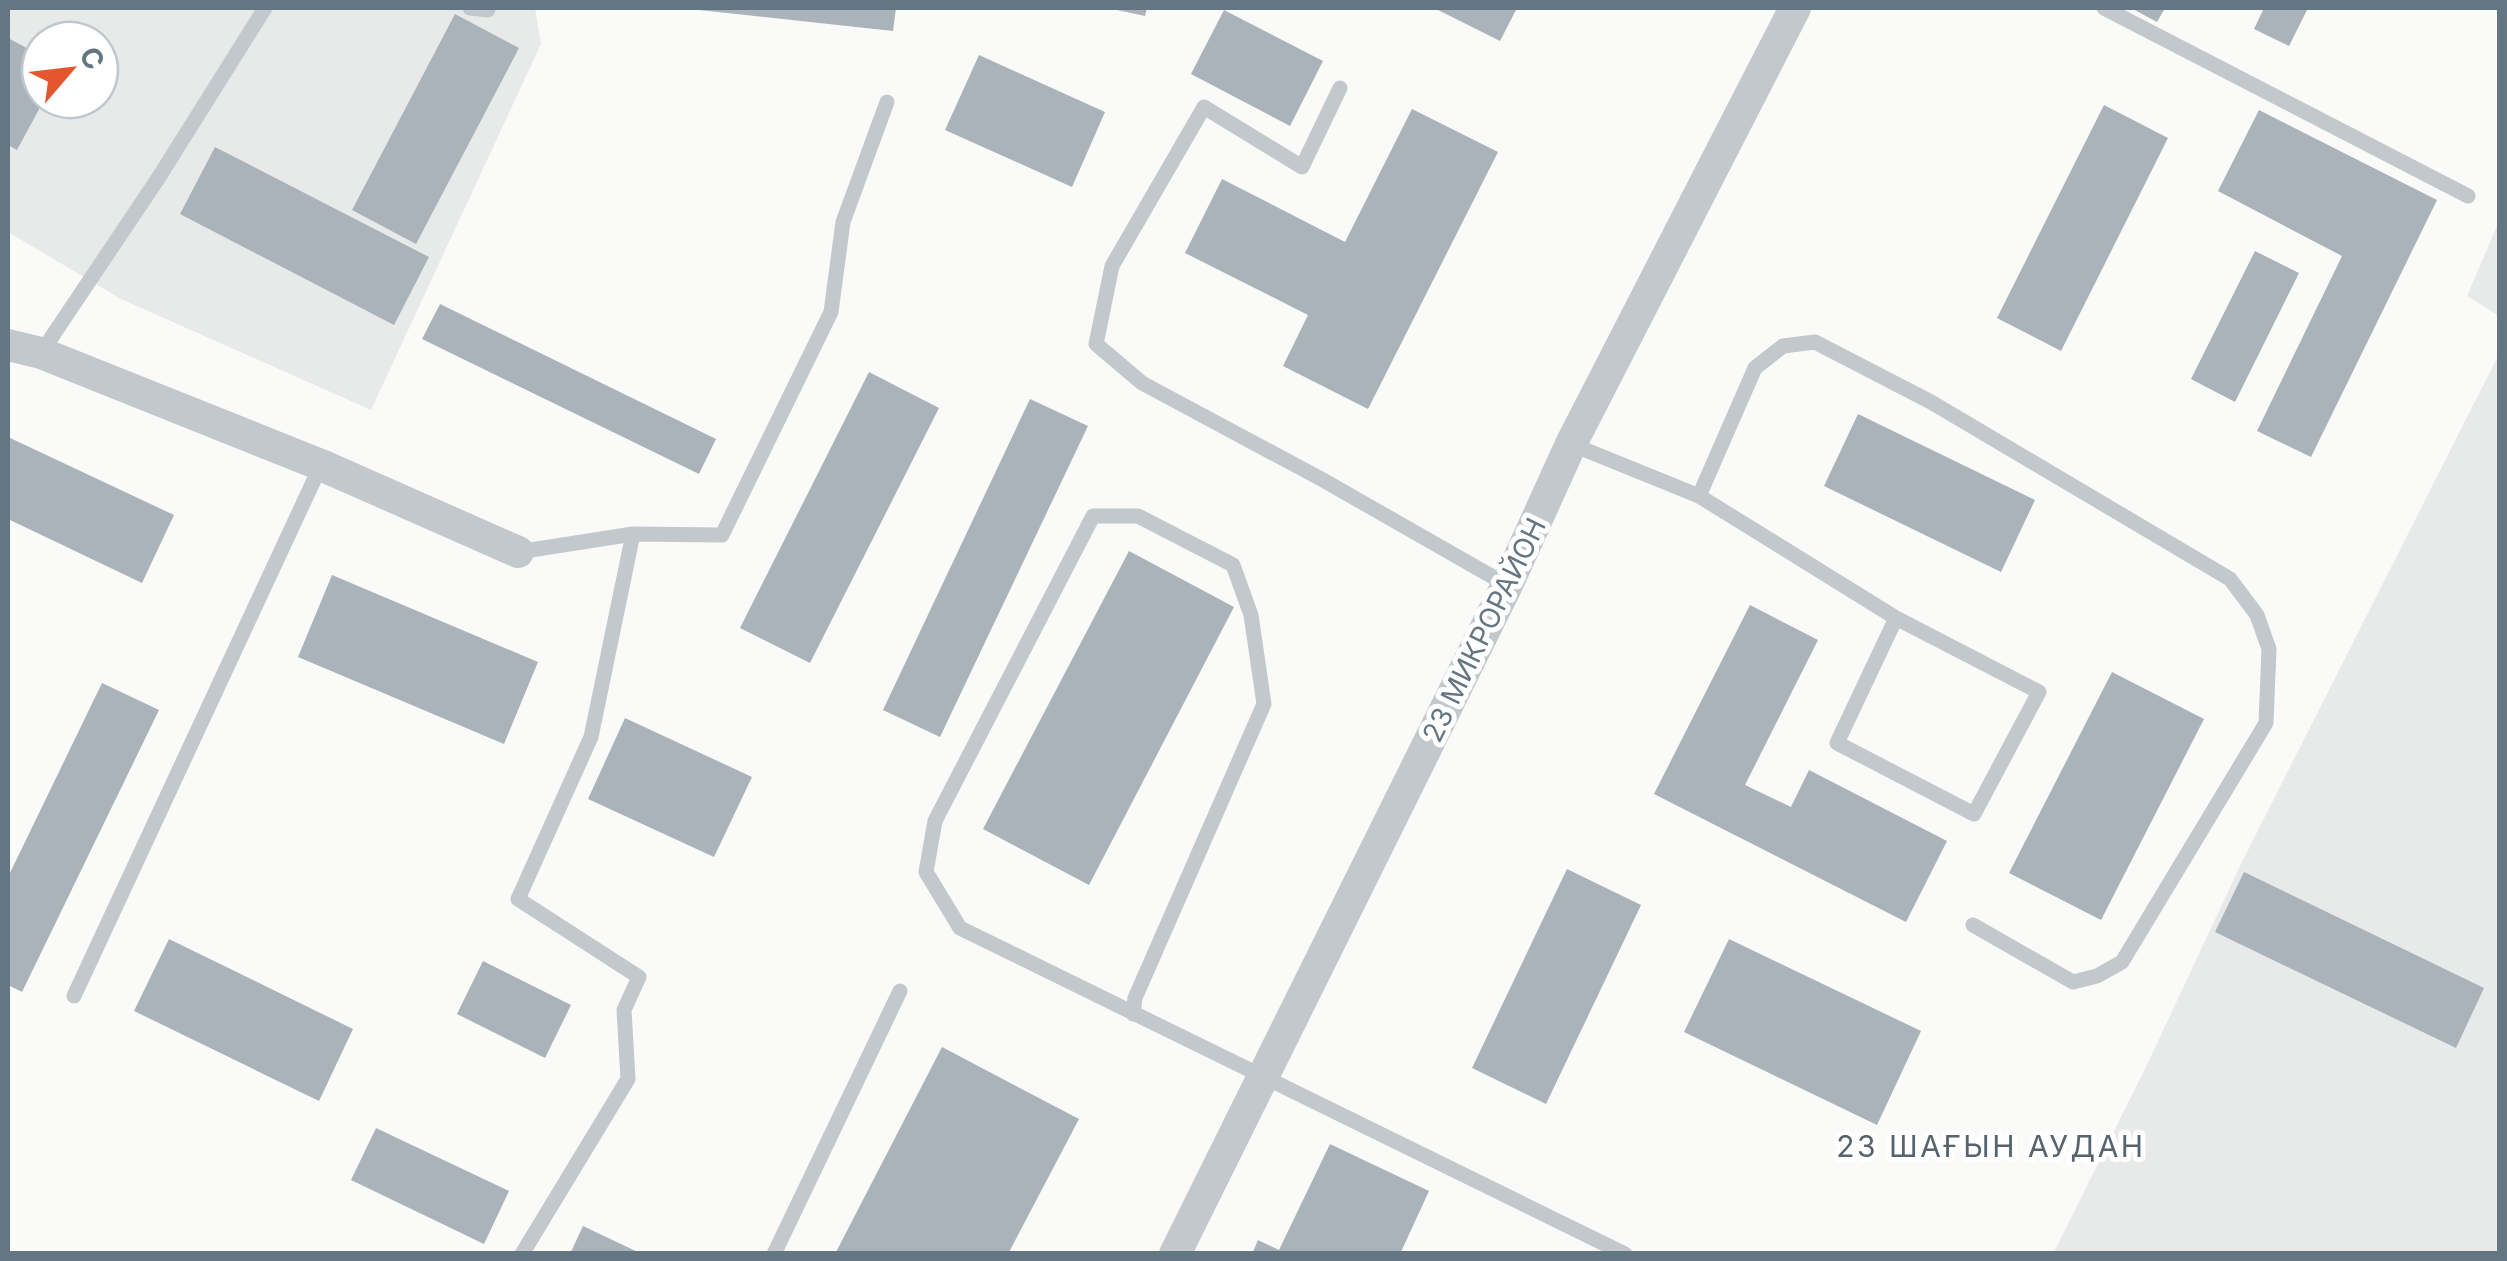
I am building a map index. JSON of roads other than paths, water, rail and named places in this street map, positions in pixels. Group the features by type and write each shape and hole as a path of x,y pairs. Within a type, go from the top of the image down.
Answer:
{"street":[{"name":"23 МИКРОРАЙОН","path":"1175,1254 1508,585 1571,444 1794,8"},
{"path":"8,345 41,353 320,466 518,552"}],"lane":[{"path":"41,353 265,8"},
{"path":"470,8 488,10"},
{"path":"2104,8 2468,196"},
{"path":"1340,88 1302,168 1204,107 1112,266 1096,344 1142,383 1508,585"},
{"path":"518,552 634,534 722,535 832,312 843,222 886,102"},
{"path":"1700,496 1755,368 1784,346 1816,342 1931,402 2230,579 2257,615 2269,649 2266,723 2122,962 2097,976 2073,982 1974,925"},
{"path":"1571,444 1700,496 1896,618 2040,692 1974,814 1838,743 1896,618"},
{"path":"74,996 320,466"},
{"path":"1133,1014 1135,998 1264,704 1250,615 1233,565 1138,516 1094,516 935,821 926,872 960,928 1133,1014 1265,1075 1625,1254"},
{"path":"522,1254 628,1079 624,1010 639,977 518,899 591,737 634,534"},
{"path":"774,1254 900,991"}],"district":[{"name":"23 ШАҒЫН АУДАН","path":"1991,1147"}]}
